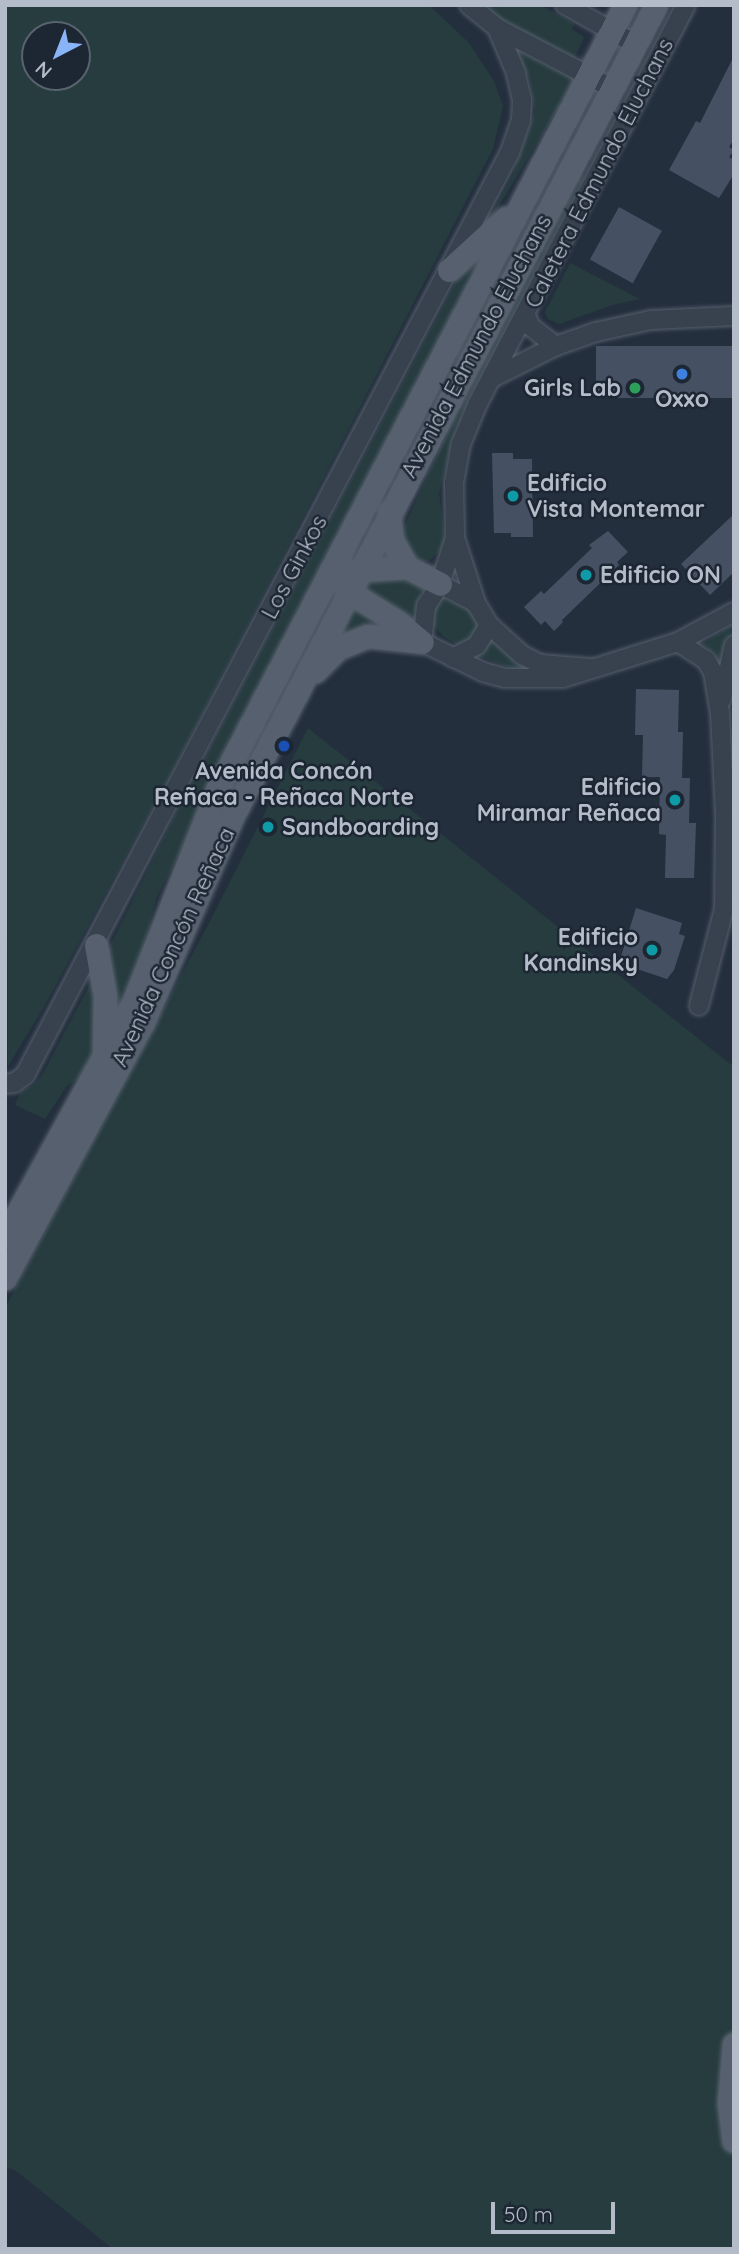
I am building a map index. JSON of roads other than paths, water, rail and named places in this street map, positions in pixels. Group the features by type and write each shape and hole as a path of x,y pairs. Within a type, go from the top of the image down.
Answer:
{"main road":[{"name":"Avenida Edmundo Eluchans","path":"278,673 329,570 625,5"},
{"name":"Avenida Edmundo Eluchans","path":"298,688 656,5"},
{"path":"449,270 521,203"},
{"path":"389,512 392,540 407,567 440,584"},
{"path":"353,581 407,567"},
{"path":"329,570 353,581 422,642"},
{"path":"298,688 331,655 349,643 380,635 422,642"},
{"name":"Avenida Concón Reñaca","path":"5,1236 134,1001 217,790 278,673"},
{"name":"Avenida Concón Reñaca","path":"5,1278 143,1023 232,817 298,688"},
{"path":"96,945 105,996 104,1059"},
{"path":"734,2044 729,2103 734,2141"}],"street":[{"path":"469,5 497,28 612,88"},
{"path":"565,5 635,44"},
{"name":"Caletera Edmundo Eluchans","path":"455,538 454,482 461,444 492,378 686,5"},
{"name":"Los Ginkos","path":"5,1084 14,1083 26,1075 510,152 521,120 521,90 497,28"},
{"path":"526,315 530,326 556,346"},
{"path":"492,378 556,346 596,332 651,320 734,316"},
{"path":"455,538 440,584 426,606 422,642 453,658 505,678 563,678 678,642 734,612"},
{"path":"455,538 476,603 489,625 522,655 540,663 590,668"},
{"path":"440,584 476,603"},
{"path":"453,658 477,645 489,625"},
{"path":"678,642 706,660 712,672 720,713 725,816 724,909 699,1006"},
{"path":"720,713 729,654 734,645"}],"place":[{"name":"Oxxo","path":"682,374"},
{"name":"Girls Lab","path":"635,388"},
{"name":"Edificio Vista Montemar","path":"513,496"},
{"name":"Edificio ON","path":"586,575"},
{"name":"Avenida Concón Reñaca - Reñaca Norte","path":"284,746"},
{"name":"Edificio Miramar Reñaca","path":"675,800"},
{"name":"Sandboarding","path":"268,827"},
{"name":"Edificio Kandinsky","path":"652,950"}]}
